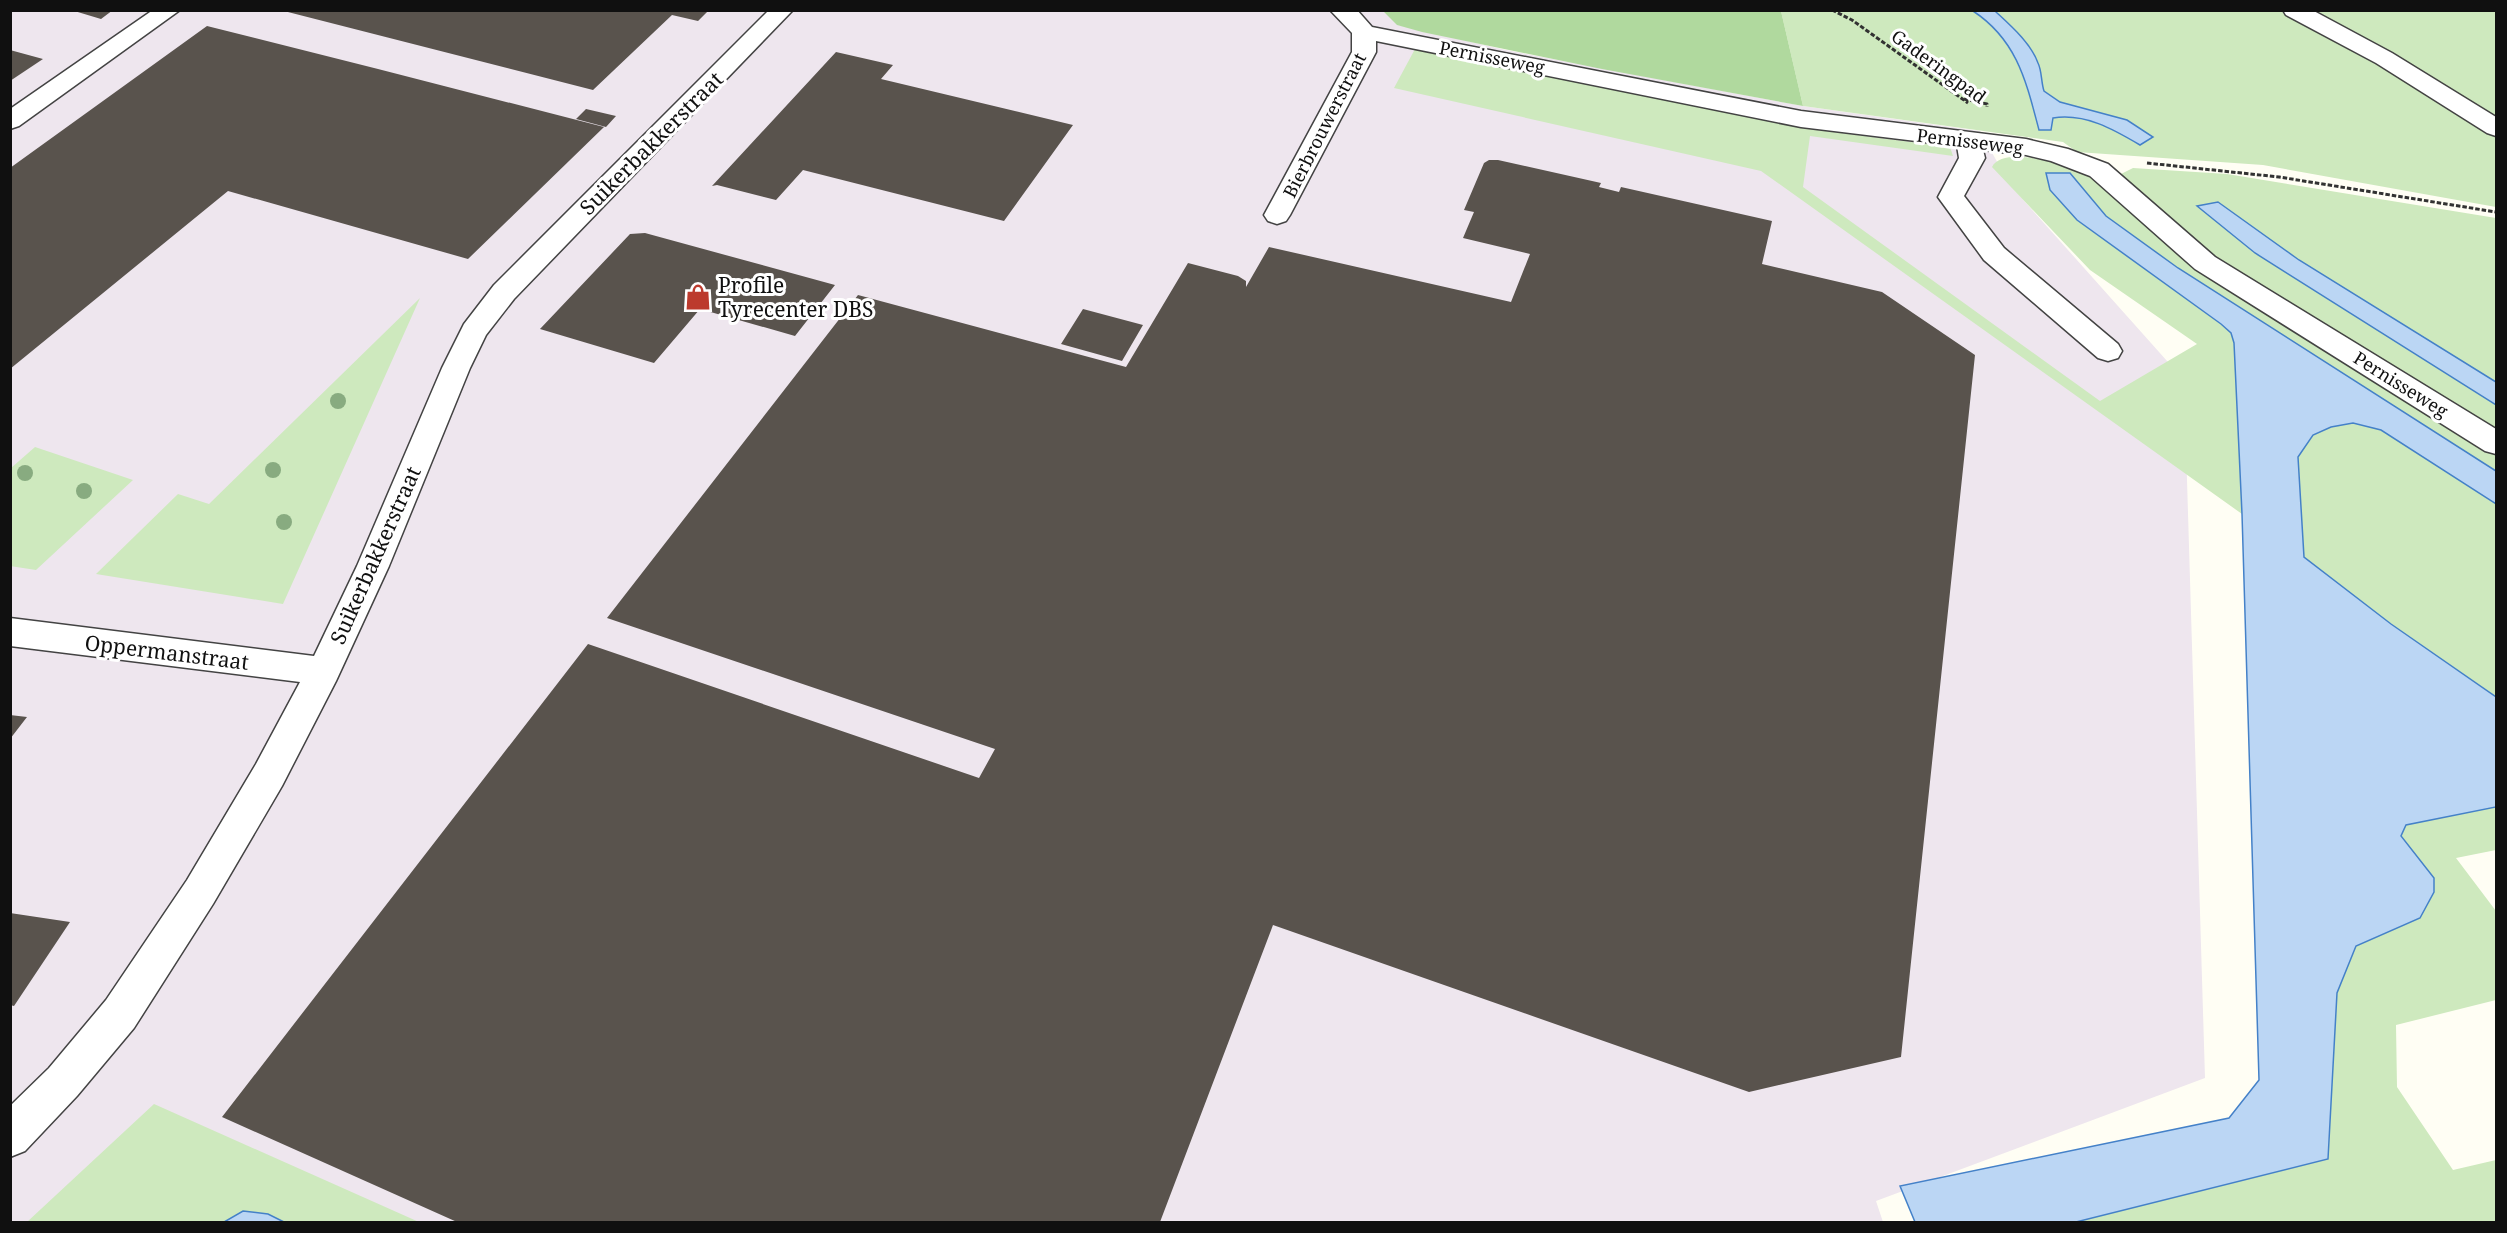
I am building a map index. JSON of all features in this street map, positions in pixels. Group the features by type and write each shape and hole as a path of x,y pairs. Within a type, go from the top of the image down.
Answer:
{"street":[{"path":"10,121 169,10"},
{"name":"Suikerbakkerstraat","path":"10,1136 63,1082 120,1014 200,892 268,775 324,671 373,566 456,368 474,331 504,292 782,10"},
{"path":"1341,10 1348,14 1364,32"},
{"path":"2294,10 2384,58 2496,128"},
{"name":"Pernisseweg","path":"1364,32 1801,118 2026,147 2059,155 2099,170 2205,263 2496,443"},
{"name":"Bierbrouwerstraat","path":"1277,215 1364,52 1364,32"},
{"path":"1968,140 1972,158 1951,197 1994,254 2108,351"},
{"name":"Oppermanstraat","path":"10,632 324,671"}],"path":[{"name":"Gaderingpad","path":"1832,10 1852,20 2026,147"},
{"path":"2099,170 2116,160 2220,168 2298,178 2496,212"}],"shaded area":[{"path":"10,11 1383,11 1398,25 1506,50 1803,106 1980,131 2010,185 2184,380 2205,1078 1876,1201 1883,1222 11,1222"}],"green space":[{"path":"1383,11 1781,11 1803,106 1602,69 1422,32 1397,25"},
{"path":"1781,11 1973,11 1988,23 2010,49 2024,78 2039,130 2051,125 2053,118 2069,117 2115,130 2127,120 2060,102 2044,91 2035,56 2020,35 1995,11 2496,11 2496,207 2263,165 2077,152 2063,142 1803,106"},
{"path":"1415,49 1810,129 1950,147 1953,156 1810,136 1803,187 2100,401 2197,344 2090,270 1992,167 1999,160 2023,157 2054,162 2081,171 2090,175 2214,277 2496,453 2496,471 2178,268 2106,216 2070,173 2047,173 2050,190 2077,220 2231,333 2234,343 2242,514 1761,171 1394,88"},
{"path":"2133,168 2227,174 2496,218 2496,434 2271,296 2198,246 2115,177"},
{"path":"420,298 283,604 96,574 178,494 209,504"},
{"path":"2353,423 2381,430 2496,504 2496,697 2391,624 2304,557 2298,457 2313,435 2331,427"},
{"path":"35,447 133,480 36,570 10,566 11,468"},
{"path":"2496,807 2496,850 2456,858 2496,911 2496,1000 2396,1025 2397,1087 2453,1170 2496,1160 2496,1222 2076,1222 2328,1159 2337,993 2356,946 2420,918 2434,878 2401,836 2406,825"},
{"path":"154,1104 419,1222 284,1222 268,1214 243,1211 224,1222 27,1222"}],"water":[{"path":"1973,11 1995,11 2020,35 2038,63 2044,91 2060,102 2127,120 2153,137 2140,145 2098,124 2065,117 2053,118 2051,130 2039,130 2024,78 2010,48 1988,22"},
{"path":"2046,173 2070,173 2106,216 2178,268 2496,471 2496,504 2381,430 2353,423 2331,427 2313,435 2298,457 2304,557 2391,624 2496,697 2496,807 2406,825 2401,836 2434,878 2434,892 2420,918 2356,946 2337,993 2328,1159 2076,1222 1915,1222 1900,1186 2229,1118 2259,1080 2242,514 2234,343 2231,333 2221,324 2077,220 2050,190"},
{"path":"2218,202 2299,260 2496,382 2496,405 2255,253 2197,206"},
{"path":"243,1211 268,1214 284,1222 224,1222"}],"building":[{"path":"71,10 113,10 101,19"},
{"path":"280,10 709,10 698,21 672,15 593,90"},
{"path":"207,26 604,127 468,259 228,191 10,369 10,168"},
{"path":"10,50 43,59 10,81"},
{"path":"836,52 893,65 881,79 1073,125 1004,221 803,170 776,200 717,185 712,186"},
{"path":"586,109 616,116 606,127 576,119"},
{"path":"1489,160 1498,160 1601,183 1599,187 1619,192 1621,187 1772,221 1762,264 1882,292 1975,355 1901,1057 1749,1092 1273,925 1160,1222 457,1222 222,1117 588,644 979,778 995,749 607,618 858,295 1126,367 1188,263 1238,276 1246,281 1246,287 1269,247 1511,302 1530,254 1463,238 1474,212 1464,210 1484,163"},
{"name":"Profile Tyrecenter DBS","path":"645,233 835,285 795,336 700,309 654,363 540,329 630,234"},
{"path":"1083,309 1143,325 1122,361 1061,344"},
{"path":"10,715 27,717 10,739"},
{"path":"10,913 70,922 14,1006 10,1005"}],"place":[{"name":"Profile Tyrecenter DBS","path":"698,297"}]}
